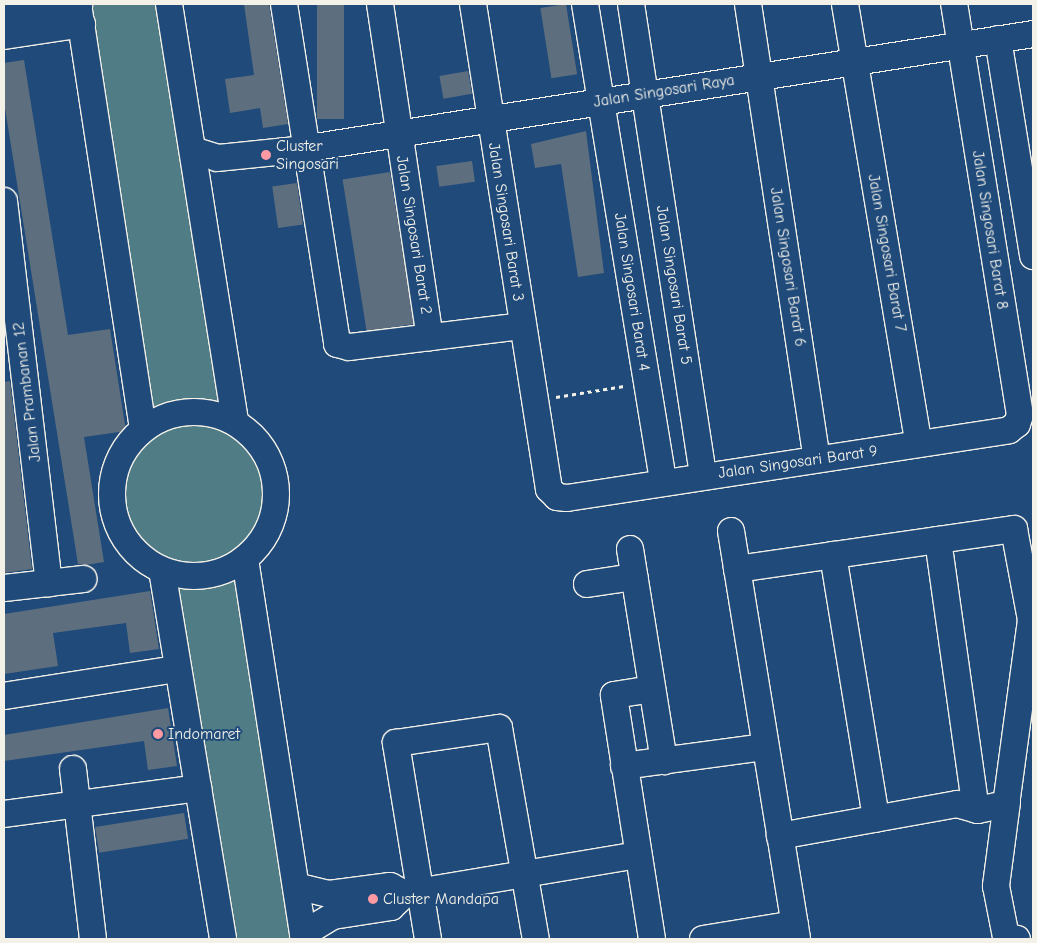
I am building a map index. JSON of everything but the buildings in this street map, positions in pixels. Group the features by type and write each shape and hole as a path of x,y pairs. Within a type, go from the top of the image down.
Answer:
{"street":[{"path":"169,4 206,163 235,421"},
{"path":"284,4 301,149 334,338 341,346 365,346 523,326"},
{"name":"Jalan Singosari Barat 2","path":"380,4 430,337"},
{"name":"Jalan Singosari Barat 3","path":"473,4 489,118 549,489 556,497 567,498"},
{"name":"Jalan Singosari Barat 4","path":"586,4 663,482"},
{"name":"Jalan Singosari Barat 5","path":"631,4 703,476"},
{"name":"Jalan Singosari Barat 6","path":"748,4 817,459"},
{"name":"Jalan Singosari Barat 7","path":"845,4 919,444"},
{"name":"Jalan Singosari Barat 8","path":"954,4 1020,415"},
{"path":"4,16 80,11"},
{"path":"4,36 80,11"},
{"path":"80,11 143,429"},
{"name":"Jalan Singosari Raya","path":"301,149 399,132 1033,34"},
{"path":"992,248 1033,247 998,39"},
{"path":"206,163 301,149"},
{"name":"Jalan Prambanan 12","path":"4,201 7,252 49,583"},
{"path":"188,411 212,413 235,421 248,431 268,456 276,487 276,503 266,534 245,559 209,575 190,576 162,570 126,540 114,512 113,481 123,452 143,429 164,417 188,411"},
{"name":"Jalan Singosari Barat 9","path":"567,498 1009,430 1017,424 1020,415"},
{"path":"737,569 1014,529 1031,620 996,886 1006,937 1016,939"},
{"path":"703,939 796,931 764,747 731,531"},
{"path":"938,540 976,809"},
{"path":"630,550 664,761"},
{"path":"833,556 876,819"},
{"path":"245,559 304,936"},
{"path":"162,570 223,939"},
{"path":"587,584 634,577"},
{"path":"4,588 83,579"},
{"path":"4,696 177,669"},
{"path":"652,689 614,695 652,939"},
{"path":"428,939 413,892 391,744 499,728 526,873 536,939"},
{"path":"624,766 764,747"},
{"path":"72,769 93,939"},
{"path":"4,814 198,788"},
{"path":"780,836 957,804 976,809 1006,802"},
{"path":"304,936 331,905 390,886 413,892 638,855"},
{"path":"296,886 331,905"}],"path":[{"path":"536,401 647,382"}],"green space":[{"path":"78,4 169,4 193,150 217,165 198,180 235,421 268,456 276,487 276,503 266,534 245,559 304,939 223,939 162,570 127,541 114,512 113,481 117,466 123,452 143,428"}],"place":[{"name":"Cluster Singosari","path":"266,155"},
{"name":"Indomaret","path":"158,734"},
{"name":"Cluster Mandapa","path":"373,899"}]}
